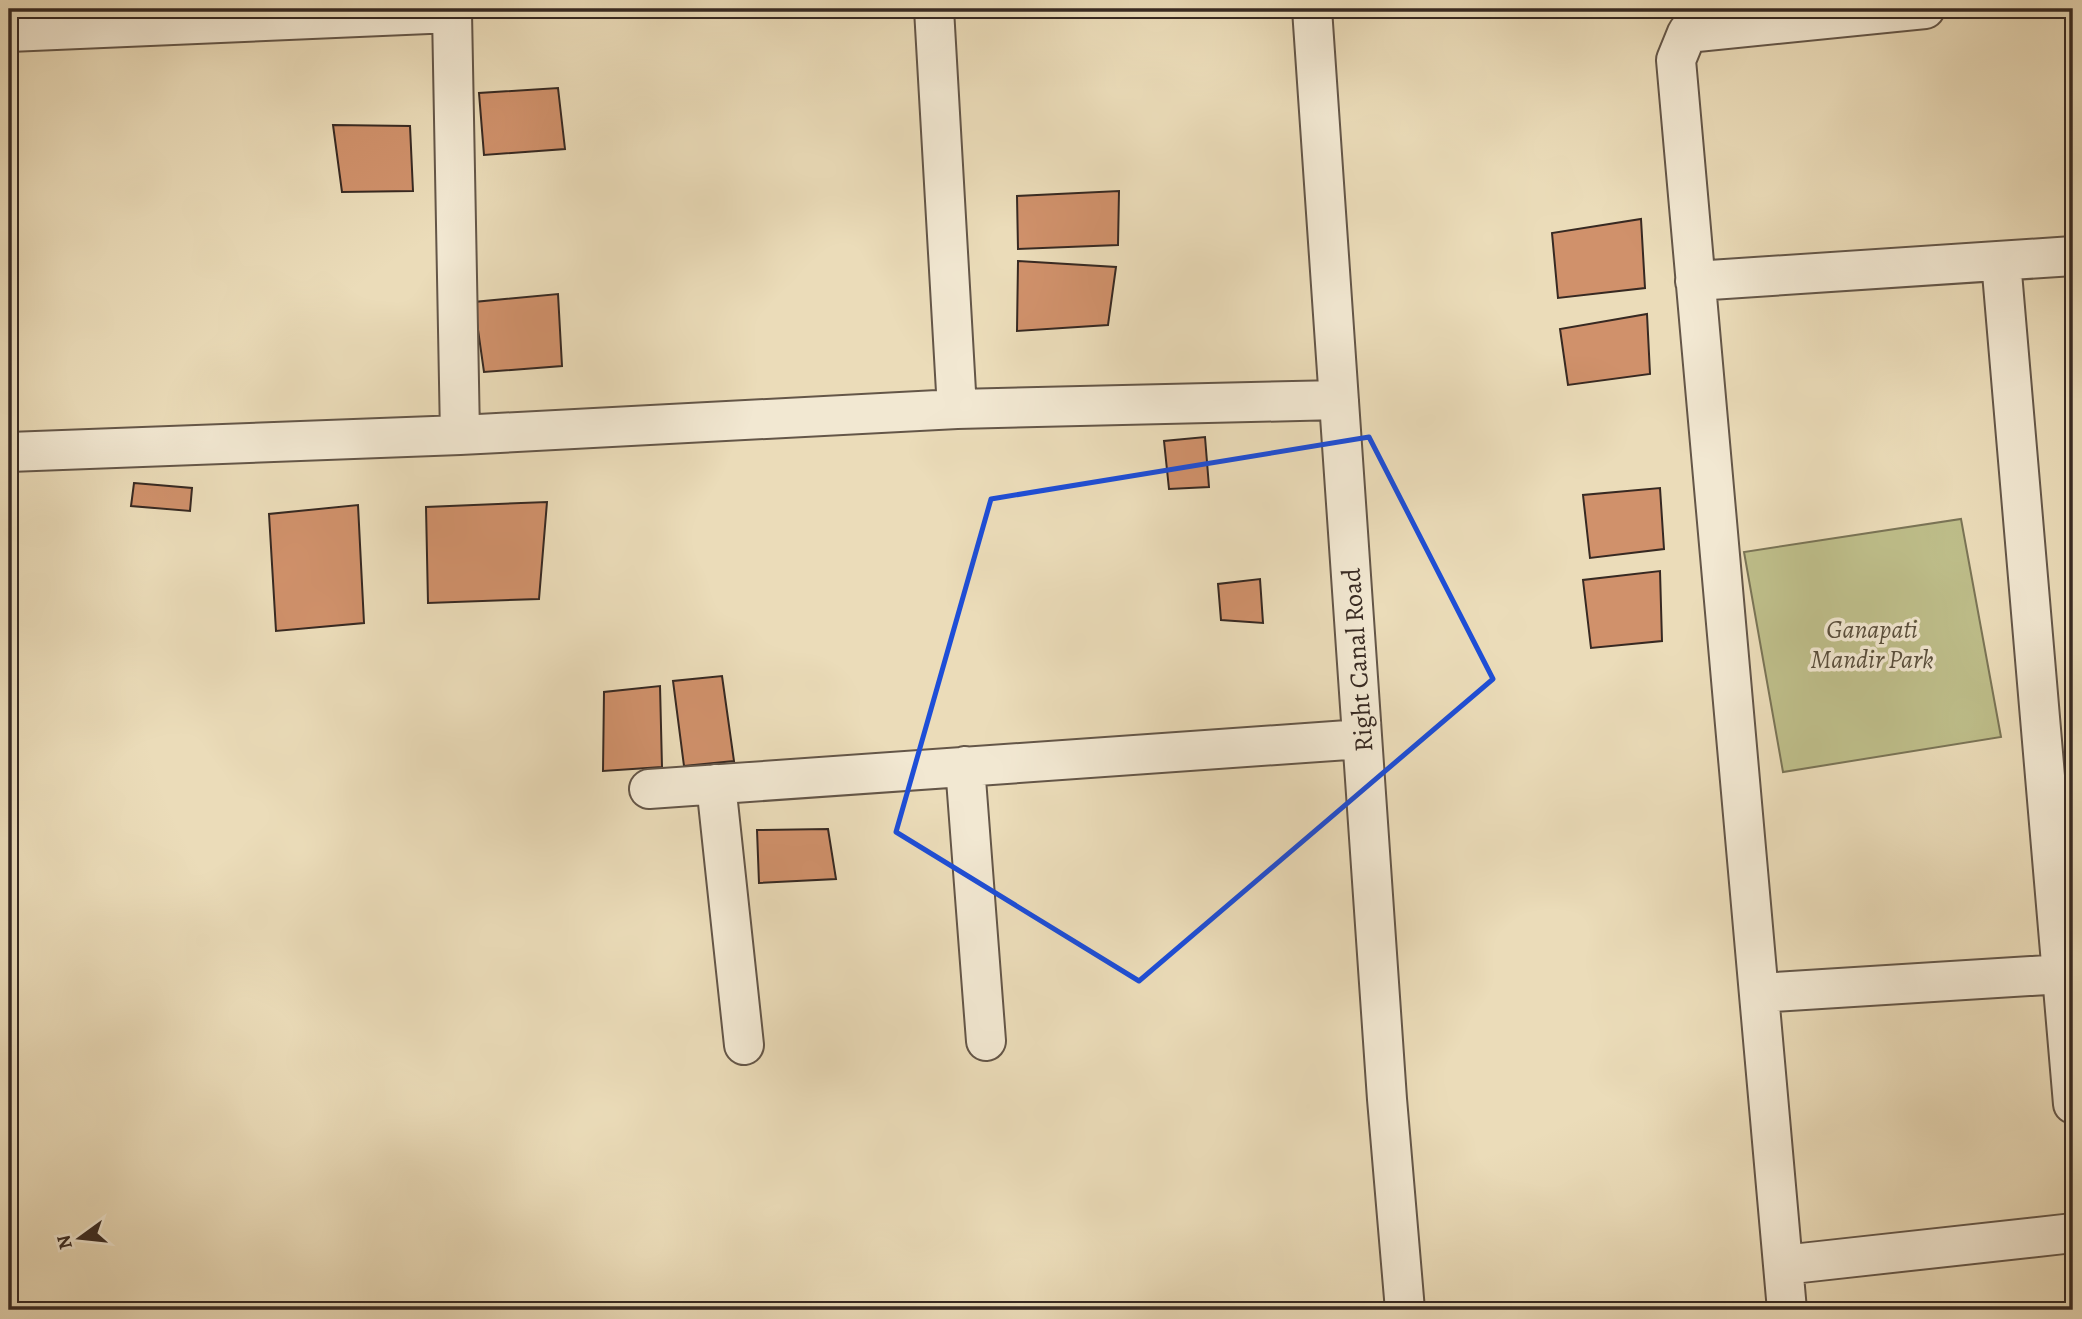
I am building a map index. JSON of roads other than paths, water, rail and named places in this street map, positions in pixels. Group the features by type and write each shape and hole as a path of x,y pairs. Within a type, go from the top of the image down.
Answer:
{"street":[{"path":"934,9 957,410"},
{"name":"Right Canal Road","path":"1312,9 1387,1099 1405,1310"},
{"path":"1787,1310 1676,60 1687,33 1924,9"},
{"path":"9,32 452,13 460,435"},
{"path":"1695,281 2073,256"},
{"path":"2001,261 2073,1104"},
{"path":"9,452 460,435 957,410 1339,400"},
{"path":"649,789 1362,739"},
{"path":"965,766 986,1041"},
{"path":"716,784 744,1045"},
{"path":"1759,993 2063,974"},
{"path":"1783,1265 2073,1233"}],"park label":[{"name":"Ganapati Mandir Park","path":"1872,644"}]}
